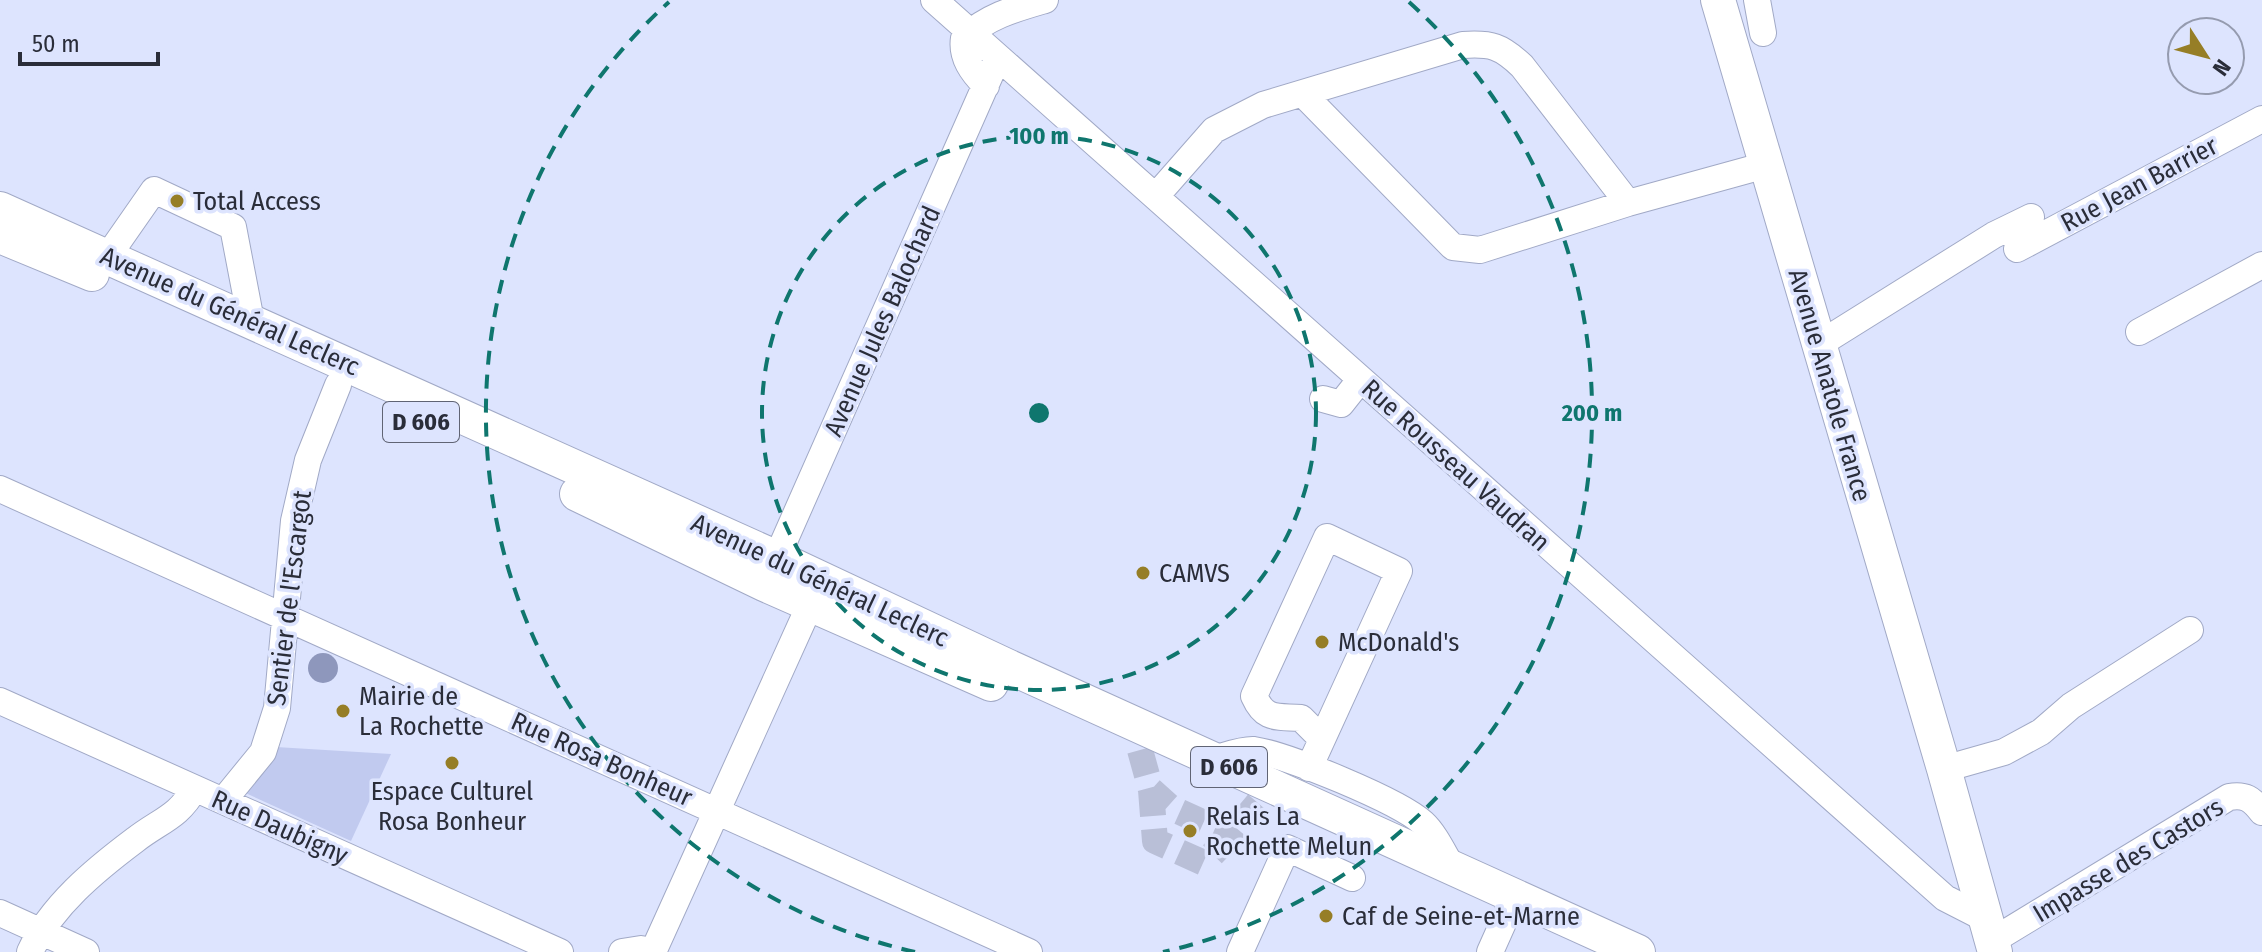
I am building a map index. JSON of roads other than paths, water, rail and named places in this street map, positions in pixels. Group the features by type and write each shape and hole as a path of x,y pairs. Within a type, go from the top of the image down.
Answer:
{"main road":[{"name":"Avenue Anatole France","path":"1718,0 1991,937"},
{"name":"Avenue du Général Leclerc","path":"0,209 251,321 770,571 1594,952"},
{"name":"Avenue du Général Leclerc","path":"0,236 548,480 770,571"},
{"name":"Avenue du Général Leclerc","path":"816,592 1213,759 1638,952"}],"street":[{"path":"986,86 973,73 962,49 964,38 1001,13 1045,0"},
{"path":"1757,0 1763,33"},
{"name":"Rue Rousseau Vaudran","path":"941,4 1360,380 1991,937"},
{"path":"1156,196 1214,130 1263,105 1463,45 1482,44 1505,49 1522,66 1628,203"},
{"name":"Avenue Jules Balochard","path":"770,571 998,57"},
{"path":"1304,95 1453,247 1480,250 1628,203 1766,165"},
{"name":"Rue Jean Barrier","path":"2017,249 2262,119"},
{"path":"108,256 154,190 171,197 233,227 251,321"},
{"path":"1818,345 1994,235 2031,217"},
{"path":"2139,332 2262,265"},
{"path":"1323,399 1341,404 1360,380"},
{"name":"Sentier de l'Escargot","path":"223,801 263,752 277,708 294,521 308,460 338,385"},
{"name":"Rue Rosa Bonheur","path":"0,489 1029,952"},
{"path":"1309,768 1340,701 1399,571 1327,537 1254,696 1269,716 1301,718 1325,715 1340,701"},
{"path":"622,952 641,949 652,952 816,592"},
{"path":"1944,769 2004,752 2041,732 2071,706 2190,630"},
{"name":"Rue Daubigny","path":"0,701 560,952"},
{"path":"1301,718 1322,739"},
{"path":"1213,759 1250,750 1309,768 1410,813 1426,825 1453,869"},
{"path":"35,942 85,881 135,839 185,806 194,789"},
{"name":"Impasse des Castors","path":"1991,937 2229,797 2242,795 2254,802 2262,812"},
{"path":"1240,952 1287,848 1352,878"},
{"path":"0,913 35,942 86,952"},
{"path":"1490,952 1507,914"}],"tunnel":[{"path":"1140,750 1151,790 1171,808 1231,835 1258,803"},
{"path":"1151,790 1155,841 1204,863 1231,835"}],"place":[{"name":"Total Access","path":"177,201"},
{"name":"CAMVS","path":"1143,573"},
{"name":"McDonald's","path":"1322,642"},
{"name":"Mairie de La Rochette","path":"343,711"},
{"name":"Espace Culturel Rosa Bonheur","path":"452,763"},
{"name":"Relais La Rochette Melun","path":"1190,831"},
{"name":"Caf de Seine-et-Marne","path":"1326,916"}]}
